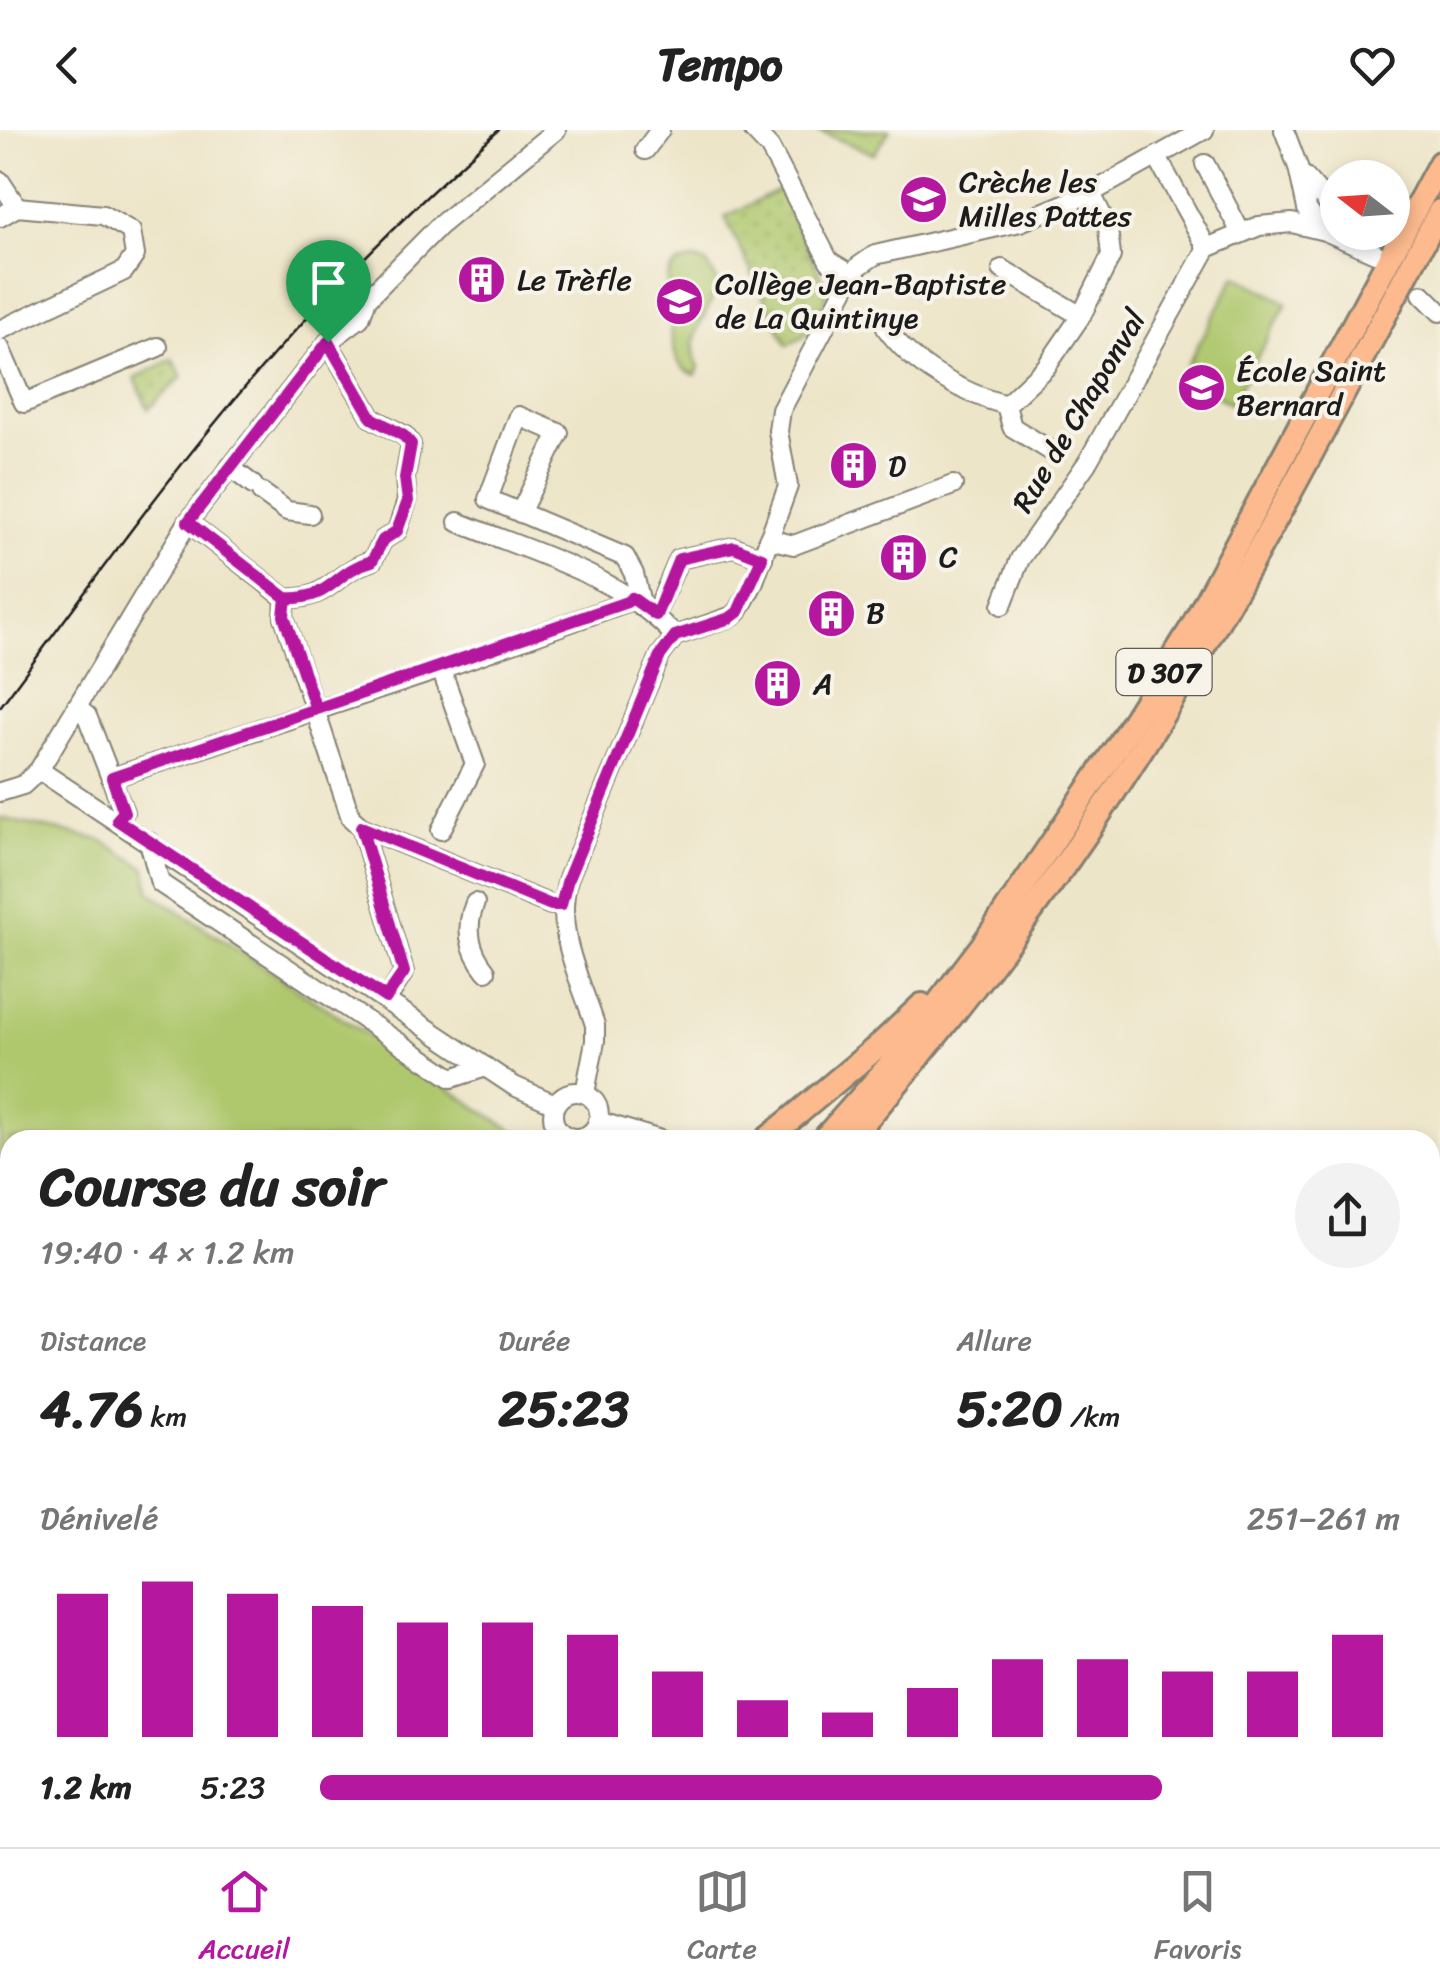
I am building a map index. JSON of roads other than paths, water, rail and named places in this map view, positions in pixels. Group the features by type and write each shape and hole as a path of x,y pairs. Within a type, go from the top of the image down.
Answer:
{"main road":[{"name":"D 307","path":"833,1130 897,1057 1046,856 1190,629 1440,163"},
{"name":"D 307","path":"858,1130 912,1068 996,958 1138,756 1209,639 1440,211"},
{"path":"778,1130 882,1043 975,954"}],"street":[{"path":"0,792 24,785 39,770 188,522 328,342 360,318 368,299 438,226 556,130"},
{"path":"645,150 660,130"},
{"path":"753,130 770,148 830,261 852,275"},
{"path":"585,1093 595,1041 594,1025 563,931 561,905 568,879 660,656 675,636 738,612 789,478 779,446 781,410 852,275 875,255 1003,227 1091,194 1204,130"},
{"path":"1284,130 1308,209 1320,225"},
{"path":"1158,159 1207,248 1259,226 1292,223 1320,230"},
{"path":"1205,164 1241,233"},
{"path":"1298,167 1320,197"},
{"path":"0,180 18,207"},
{"path":"1006,406 1046,367 1080,316 1111,256 1108,228 1091,194"},
{"path":"0,217 18,207 103,215 131,231 136,256 124,270 0,330"},
{"path":"1292,223 1308,209"},
{"name":"Rue de Chaponval","path":"1002,605 1020,559 1086,463 1207,248"},
{"path":"1002,269 1080,316"},
{"path":"1422,294 1440,312"},
{"path":"886,328 898,345 972,396 1006,406"},
{"path":"188,522 286,598 305,599 317,596 359,564 372,561 383,540 397,531 408,501 405,478 411,444 372,418 328,342"},
{"path":"0,348 24,402 158,348"},
{"path":"1006,406 1012,427 1056,454"},
{"path":"520,513 558,432 519,416 486,496 520,513 625,557 643,605"},
{"path":"230,467 287,511 310,514"},
{"path":"643,605 679,559 734,547 794,545 952,485"},
{"path":"458,522 621,590 675,636"},
{"path":"286,598 284,616 351,818 361,827 436,843 480,891 561,905"},
{"path":"112,778 627,602 643,605"},
{"path":"436,843 474,764 441,668"},
{"path":"76,707 88,716 112,778 124,812 117,820"},
{"path":"39,770 514,1086 555,1104"},
{"path":"361,827 404,972 386,998"},
{"path":"149,842 160,883 306,983 452,1078 486,1067"},
{"path":"480,891 467,923 476,960 486,970"},
{"path":"559,1130 553,1120 555,1104 564,1094 585,1093"},
{"path":"585,1093 598,1108 598,1121 592,1130"},
{"path":"598,1121 628,1130"}],"tram line":[{"path":"0,707 173,475 265,364 362,260 499,130"}],"place":[{"name":"Crèche les Milles Pattes","path":"924,199"},
{"name":"Le Trèfle","path":"482,280"},
{"name":"Collège Jean-Baptiste de La Quintinye","path":"680,301"},
{"name":"École Saint Bernard","path":"1201,388"},
{"name":"D","path":"853,466"},
{"name":"C","path":"904,557"},
{"name":"B","path":"831,613"},
{"name":"A","path":"778,684"}]}
